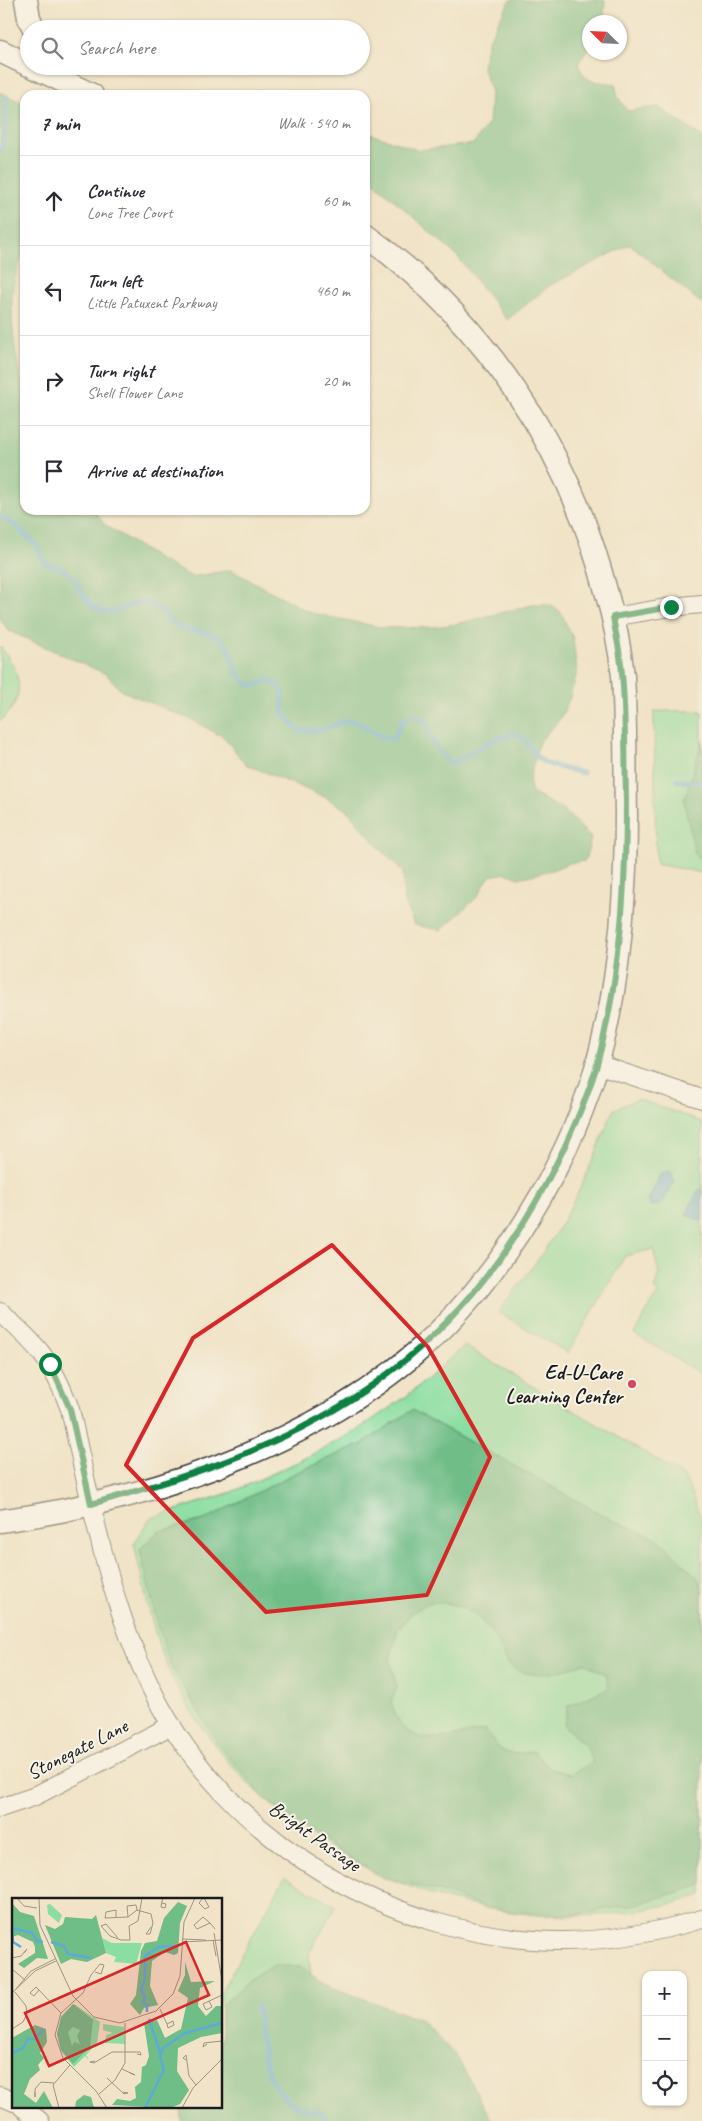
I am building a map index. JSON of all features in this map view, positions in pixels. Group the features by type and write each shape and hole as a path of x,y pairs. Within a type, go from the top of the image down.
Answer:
{"street":[{"path":"26,0 30,20"},
{"path":"0,51 20,61"},
{"path":"49,75 81,90"},
{"path":"70,75 85,90"},
{"path":"0,1521 47,1514 91,1504 174,1481 267,1445 338,1408 378,1382 416,1352 453,1317 496,1266 523,1227 545,1187 574,1125 597,1064 611,1005 624,904 625,754 623,692 613,617 585,519 567,478 520,395 495,360 441,300 413,273 370,239"},
{"path":"613,617 671,607 702,604"},
{"path":"597,1064 702,1099"},
{"name":"Bright Passage","path":"0,1312 37,1346 60,1383 70,1409 111,1582 130,1639 152,1692 194,1758 218,1786 274,1838 330,1877 362,1895 390,1907 500,1936 548,1940 608,1938 680,1926 702,1919"},
{"name":"Stonegate Lane","path":"0,1808 41,1793 172,1725"},
{"path":"0,2096 12,2101"},
{"path":"23,2108 40,2121"}],"highlighted area":[{"path":"332,1245 428,1347 490,1457 427,1595 266,1612 126,1465 193,1338"}],"green space":[{"path":"510,0 605,0 604,15 582,15 582,58 578,63 584,75 592,80 615,84 618,97 627,111 658,107 702,137 702,304 630,244 549,286 507,320 457,256 370,178 370,134 418,150 473,144 489,123 491,92 482,66 489,39"},
{"path":"0,92 20,102 20,262 13,286 12,305 15,346 20,374 20,515 98,515 104,524 158,559 192,577 231,570 311,613 384,628 434,627 456,624 532,605 549,605 560,611 573,638 577,673 569,700 560,719 539,742 529,780 532,793 564,810 591,838 585,861 569,863 552,870 519,878 506,873 490,876 476,898 441,930 414,925 404,901 403,872 381,850 348,811 327,798 245,764 225,738 194,721 122,691 106,674 9,631 0,620"},
{"path":"0,646 17,675 18,693 15,703 0,721"},
{"path":"654,711 702,711 702,873 656,864"},
{"path":"702,741 702,863 695,855 684,800"},
{"path":"638,1099 702,1122 702,1374 634,1334 658,1293 654,1290 659,1273 653,1249 625,1256 568,1353 498,1312 536,1262 562,1222 588,1172 613,1110"},
{"path":"465,1346 684,1476 702,1521 702,1895 626,1912 550,1915 474,1906 401,1883 332,1849 270,1804 217,1748 175,1683 167,1667 150,1615 134,1544 149,1519 232,1492 300,1461 356,1431 407,1396"},
{"path":"412,1410 614,1521 660,1540 697,1577 702,1587 702,1885 637,1904 580,1914 538,1915 486,1908 442,1892 381,1877 323,1841 265,1799 219,1745 170,1665 155,1614 140,1549 159,1531 204,1520 295,1473 362,1444","holes":["430,1602 442,1603 471,1612 486,1625 500,1646 508,1663 518,1670 527,1673 547,1674 584,1663 606,1674 609,1688 568,1706 564,1726 586,1746 593,1762 571,1774 550,1769 533,1751 524,1753 504,1751 495,1744 485,1730 442,1738 431,1738 420,1737 401,1725 391,1702 397,1688 390,1660 398,1629 412,1613"]},
{"path":"285,1877 336,1906 309,1953 317,2048 222,2106 222,1990"},
{"path":"274,1965 301,1967 324,1984 421,2020 457,2057 492,2121 182,2121 181,2108 222,2108 222,2005 249,1980"}],"water":[{"path":"668,1171 672,1173 674,1182 662,1204 651,1206 648,1202 661,1173"},
{"path":"699,1189 702,1191 702,1221 686,1215"}],"waterway":[{"path":"0,150 4,140 6,98"},
{"path":"0,517 14,525 31,540 38,548 45,563 64,570 71,575 88,602 100,610 106,612 136,604 148,603 159,609 179,627 210,634 221,639 229,650 238,674 250,686 267,681 278,684 283,694 283,714 300,731 322,730 345,721 355,721 380,736 394,739 402,721 412,715 425,721 438,750 452,763 495,739 516,735 526,742 540,760 583,773"},
{"path":"677,781 702,782"},
{"path":"257,2006 264,2059 269,2074 277,2088 287,2100 302,2108 322,2113 329,2121"}],"place":[{"name":"Ed-U-Care Learning Center","path":"632,1384"}],"route":[{"path":"50,1364 70,1409 91,1504 174,1481 225,1462 267,1445 338,1408 378,1382 416,1352 453,1317 496,1266 523,1227 545,1187 574,1125 597,1064 611,1005 624,904 626,851 622,674 613,617 671,607"}]}
